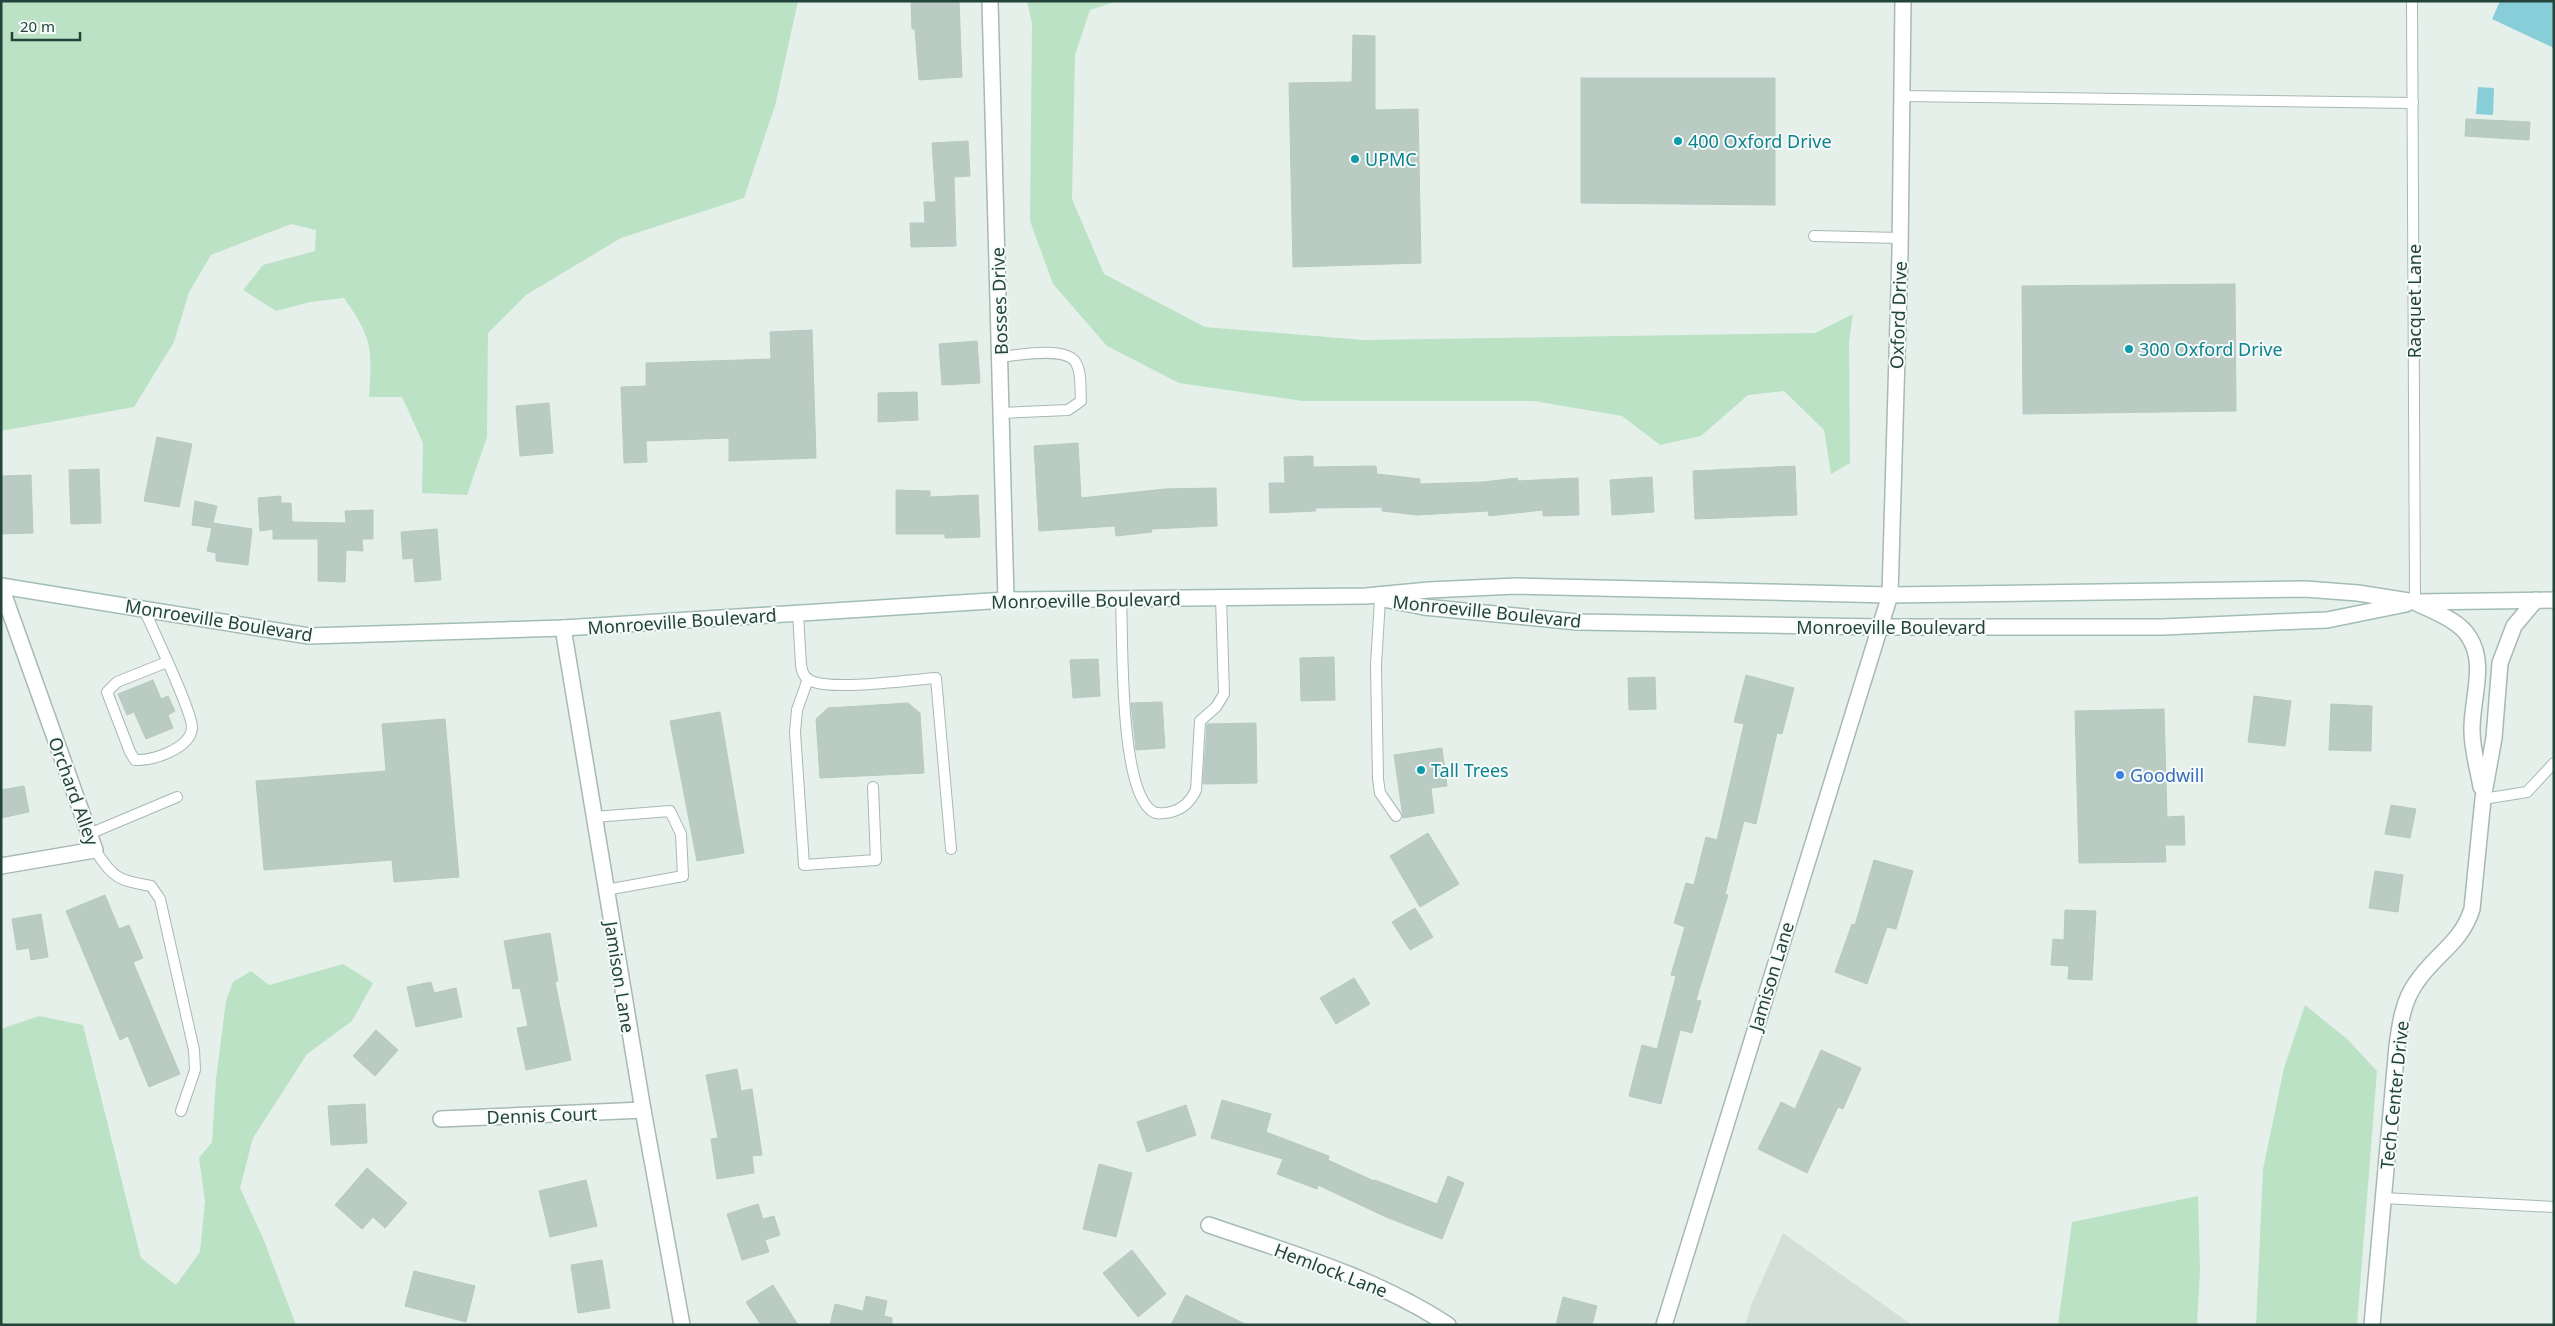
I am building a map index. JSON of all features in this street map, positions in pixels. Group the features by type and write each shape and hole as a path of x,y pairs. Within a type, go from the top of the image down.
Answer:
{"street":[{"name":"Bosses Drive","path":"990,1 1006,600"},
{"name":"Oxford Drive","path":"1880,627 1890,595 1900,238 1903,1"},
{"name":"Monroeville Boulevard","path":"1,586 309,636 562,628 1006,600 1373,597 1429,590 1516,586 1890,595 2305,588 2358,593 2415,602 2554,600"},
{"name":"Orchard Alley","path":"1,586 95,850"},
{"name":"Monroeville Boulevard","path":"1373,597 1424,607 1577,622 1880,627 2162,627 2301,622 2327,620 2415,602"},
{"name":"Tech Center Drive","path":"2372,1325 2397,1046 2402,1012 2415,984 2458,939 2467,924 2472,909 2483,799 2494,738 2500,663 2514,626 2536,600"},
{"name":"Tech Center Drive","path":"2415,602 2455,623 2469,636 2476,651 2477,666 2472,731 2483,799"},
{"name":"Jamison Lane","path":"1664,1325 1880,627"},
{"name":"Jamison Lane","path":"562,628 643,1110 682,1325"},
{"path":"1,866 95,850"},
{"name":"Dennis Court","path":"441,1119 643,1110"},
{"name":"Hemlock Lane","path":"1209,1225 1362,1279 1423,1309 1448,1325"}],"lane":[{"name":"Racquet Lane","path":"2412,1 2415,602"},
{"path":"1902,96 2413,103"},
{"path":"1814,236 1900,238"},
{"path":"1001,357 1056,353 1069,356 1076,361 1079,369 1081,401 1068,410 1002,413"},
{"path":"1121,599 1125,704 1132,775 1137,789 1152,811 1157,813 1172,812 1191,799 1196,790 1199,724 1202,718 1221,702 1224,694 1221,597"},
{"path":"1373,597 1378,779 1380,793 1396,816"},
{"path":"144,609 167,662 190,717 192,728 186,740 177,748 142,760 135,760 130,752 107,692 117,682 167,662"},
{"path":"798,613 802,673 816,683 844,684 936,678 951,849"},
{"path":"808,679 797,710 795,732 804,865 876,860 873,788"},
{"path":"2483,799 2527,792 2554,762"},
{"path":"89,834 177,797"},
{"path":"594,817 670,811 681,834 684,876 606,890"},
{"name":"Orchard Alley","path":"95,850 109,871 119,879 151,886 160,899 194,1050 195,1070 181,1111"},
{"path":"2383,1198 2554,1207"}],"shaded area":[{"path":"1783,1233 1912,1325 1745,1325 1752,1303"}],"green space":[{"path":"1,1 798,1 775,106 744,198 621,238 526,295 488,333 487,437 467,495 422,493 423,443 402,397 369,397 370,355 368,345 361,324 344,298 310,302 276,311 243,290 263,265 315,251 316,230 291,224 211,255 189,292 174,342 134,407 1,431"},
{"path":"1027,1 1118,1 1090,10 1075,55 1072,199 1104,274 1205,327 1364,340 1815,333 1853,314 1849,342 1850,463 1831,474 1824,430 1784,391 1748,395 1701,436 1660,445 1622,416 1534,401 1303,401 1179,383 1107,346 1053,284 1030,221 1032,23"},
{"path":"343,964 373,983 352,1021 307,1054 253,1138 240,1188 263,1238 296,1325 1,1325 1,1029 39,1016 83,1025 141,1258 176,1285 200,1252 205,1201 199,1158 212,1142 216,1079 226,1001 233,982 251,971 269,985"},
{"path":"2305,1005 2347,1039 2377,1071 2357,1325 2256,1325 2263,1169 2284,1068"},
{"path":"2198,1196 2200,1271 2197,1325 2058,1325 2072,1222"}],"water":[{"path":"2500,1 2554,1 2554,48 2492,19"},
{"path":"2478,87 2494,88 2493,115 2476,114"}],"building":[{"path":"911,1 959,1 962,77 919,80 915,29 912,29"},
{"name":"UPMC","path":"1353,35 1375,36 1375,110 1418,109 1421,263 1293,267 1289,83 1352,82"},
{"name":"400 Oxford Drive","path":"1581,78 1775,78 1775,205 1581,203"},
{"path":"2466,119 2530,122 2529,140 2465,136"},
{"path":"968,141 970,176 954,177 956,246 911,247 910,223 925,223 924,202 936,202 932,143"},
{"name":"300 Oxford Drive","path":"2235,284 2236,411 2023,414 2022,286"},
{"path":"812,330 816,458 729,461 729,438 646,441 647,462 624,463 621,387 646,386 646,363 771,359 770,332"},
{"path":"977,341 980,383 942,385 939,344"},
{"path":"917,392 918,420 878,422 878,393"},
{"path":"549,403 553,453 520,456 516,406"},
{"path":"157,437 192,444 179,507 144,501"},
{"path":"1078,443 1081,498 1165,489 1216,488 1217,526 1151,529 1152,532 1116,536 1115,526 1039,531 1034,446"},
{"path":"1313,456 1313,467 1376,466 1377,474 1420,479 1420,484 1483,482 1517,478 1518,481 1578,478 1579,515 1543,516 1543,510 1489,516 1488,511 1417,515 1382,511 1382,507 1315,508 1316,511 1270,513 1269,483 1285,483 1284,457"},
{"path":"1795,466 1797,515 1695,519 1693,471"},
{"path":"99,469 101,523 71,524 69,470"},
{"path":"31,475 33,533 1,534 1,476"},
{"path":"1652,477 1654,512 1612,515 1610,480"},
{"path":"896,490 930,491 930,497 978,495 980,537 945,538 945,534 896,534"},
{"path":"281,496 281,503 291,503 292,522 346,523 345,511 373,510 373,539 362,539 363,551 346,550 345,582 318,581 318,539 273,539 273,529 260,531 258,498"},
{"path":"195,501 217,506 213,523 252,529 248,565 216,561 216,553 207,551 212,528 192,525"},
{"path":"437,529 441,580 415,582 413,558 403,559 401,532"},
{"path":"1334,657 1335,700 1301,701 1300,658"},
{"path":"1098,659 1100,696 1073,698 1070,660"},
{"path":"1746,675 1794,688 1782,734 1777,733 1756,824 1744,821 1725,894 1728,895 1696,1000 1701,1001 1692,1033 1680,1030 1661,1104 1629,1096 1642,1045 1657,1049 1676,976 1671,975 1685,927 1674,923 1686,883 1694,885 1706,837 1717,840 1744,724 1734,722"},
{"path":"1655,677 1656,709 1629,710 1628,678"},
{"path":"153,680 161,699 168,696 175,711 168,715 173,728 146,739 134,712 127,715 118,694"},
{"path":"2254,696 2291,701 2285,746 2248,742"},
{"path":"1162,702 1165,748 1136,750 1131,703"},
{"path":"908,703 920,713 924,773 820,778 816,719 828,708"},
{"path":"2331,704 2372,706 2371,751 2329,750"},
{"path":"2164,709 2167,817 2184,816 2185,845 2165,845 2166,862 2079,863 2075,711"},
{"path":"720,712 744,853 697,861 670,721"},
{"path":"445,719 459,877 394,882 392,860 264,870 256,781 386,771 382,724"},
{"path":"1256,723 1257,783 1203,784 1207,724"},
{"name":"Tall Trees","path":"1442,748 1447,786 1431,788 1434,813 1403,818 1394,755"},
{"path":"24,786 29,812 1,818 1,790"},
{"path":"2391,805 2416,809 2410,838 2385,834"},
{"path":"1428,833 1459,884 1420,907 1390,856"},
{"path":"1874,860 1913,871 1896,929 1887,927 1867,984 1835,972 1852,924 1855,925"},
{"path":"2375,871 2403,875 2398,912 2369,908"},
{"path":"105,895 119,929 129,925 143,958 133,962 180,1074 149,1087 128,1036 120,1040 66,911"},
{"path":"1415,908 1433,937 1410,950 1392,922"},
{"path":"2065,910 2096,911 2092,980 2068,979 2069,966 2051,965 2053,939 2064,940"},
{"path":"41,914 48,957 31,960 29,948 17,950 12,919"},
{"path":"550,933 558,981 555,982 571,1060 526,1070 517,1028 528,1026 520,988 513,989 504,941"},
{"path":"1354,978 1370,1004 1336,1024 1320,998"},
{"path":"431,982 434,993 456,988 462,1017 416,1027 407,987"},
{"path":"376,1030 398,1050 375,1076 353,1056"},
{"path":"1821,1050 1861,1068 1843,1109 1838,1107 1807,1173 1758,1149 1781,1102 1795,1109"},
{"path":"737,1069 741,1091 752,1089 762,1155 752,1156 754,1173 717,1179 711,1139 718,1138 706,1075"},
{"path":"1222,1100 1271,1114 1266,1132 1329,1156 1328,1160 1374,1181 1437,1204 1448,1176 1464,1183 1442,1239 1386,1217 1318,1185 1317,1189 1277,1174 1283,1159 1211,1138"},
{"path":"365,1104 367,1143 331,1145 328,1106"},
{"path":"1186,1105 1196,1135 1147,1152 1137,1122"},
{"path":"1099,1164 1132,1173 1116,1237 1083,1229"},
{"path":"367,1168 407,1203 385,1228 373,1217 362,1229 335,1205"},
{"path":"586,1180 597,1226 550,1237 539,1191"},
{"path":"758,1204 763,1219 774,1216 780,1235 765,1240 769,1252 742,1260 727,1214"},
{"path":"1132,1250 1166,1294 1138,1317 1103,1273"},
{"path":"602,1260 610,1308 578,1313 571,1265"},
{"path":"414,1271 475,1286 466,1322 405,1306"},
{"path":"773,1285 798,1325 761,1325 746,1302"},
{"path":"1186,1295 1247,1325 1171,1325"},
{"path":"866,1296 887,1301 884,1316 892,1318 892,1325 830,1325 835,1304 863,1311"},
{"path":"1563,1297 1597,1306 1592,1325 1556,1325"}],"place":[{"name":"400 Oxford Drive","path":"1678,141"},
{"name":"UPMC","path":"1355,159"},
{"name":"300 Oxford Drive","path":"2129,349"},
{"name":"Tall Trees","path":"1421,770"},
{"name":"Goodwill","path":"2120,775"}]}
